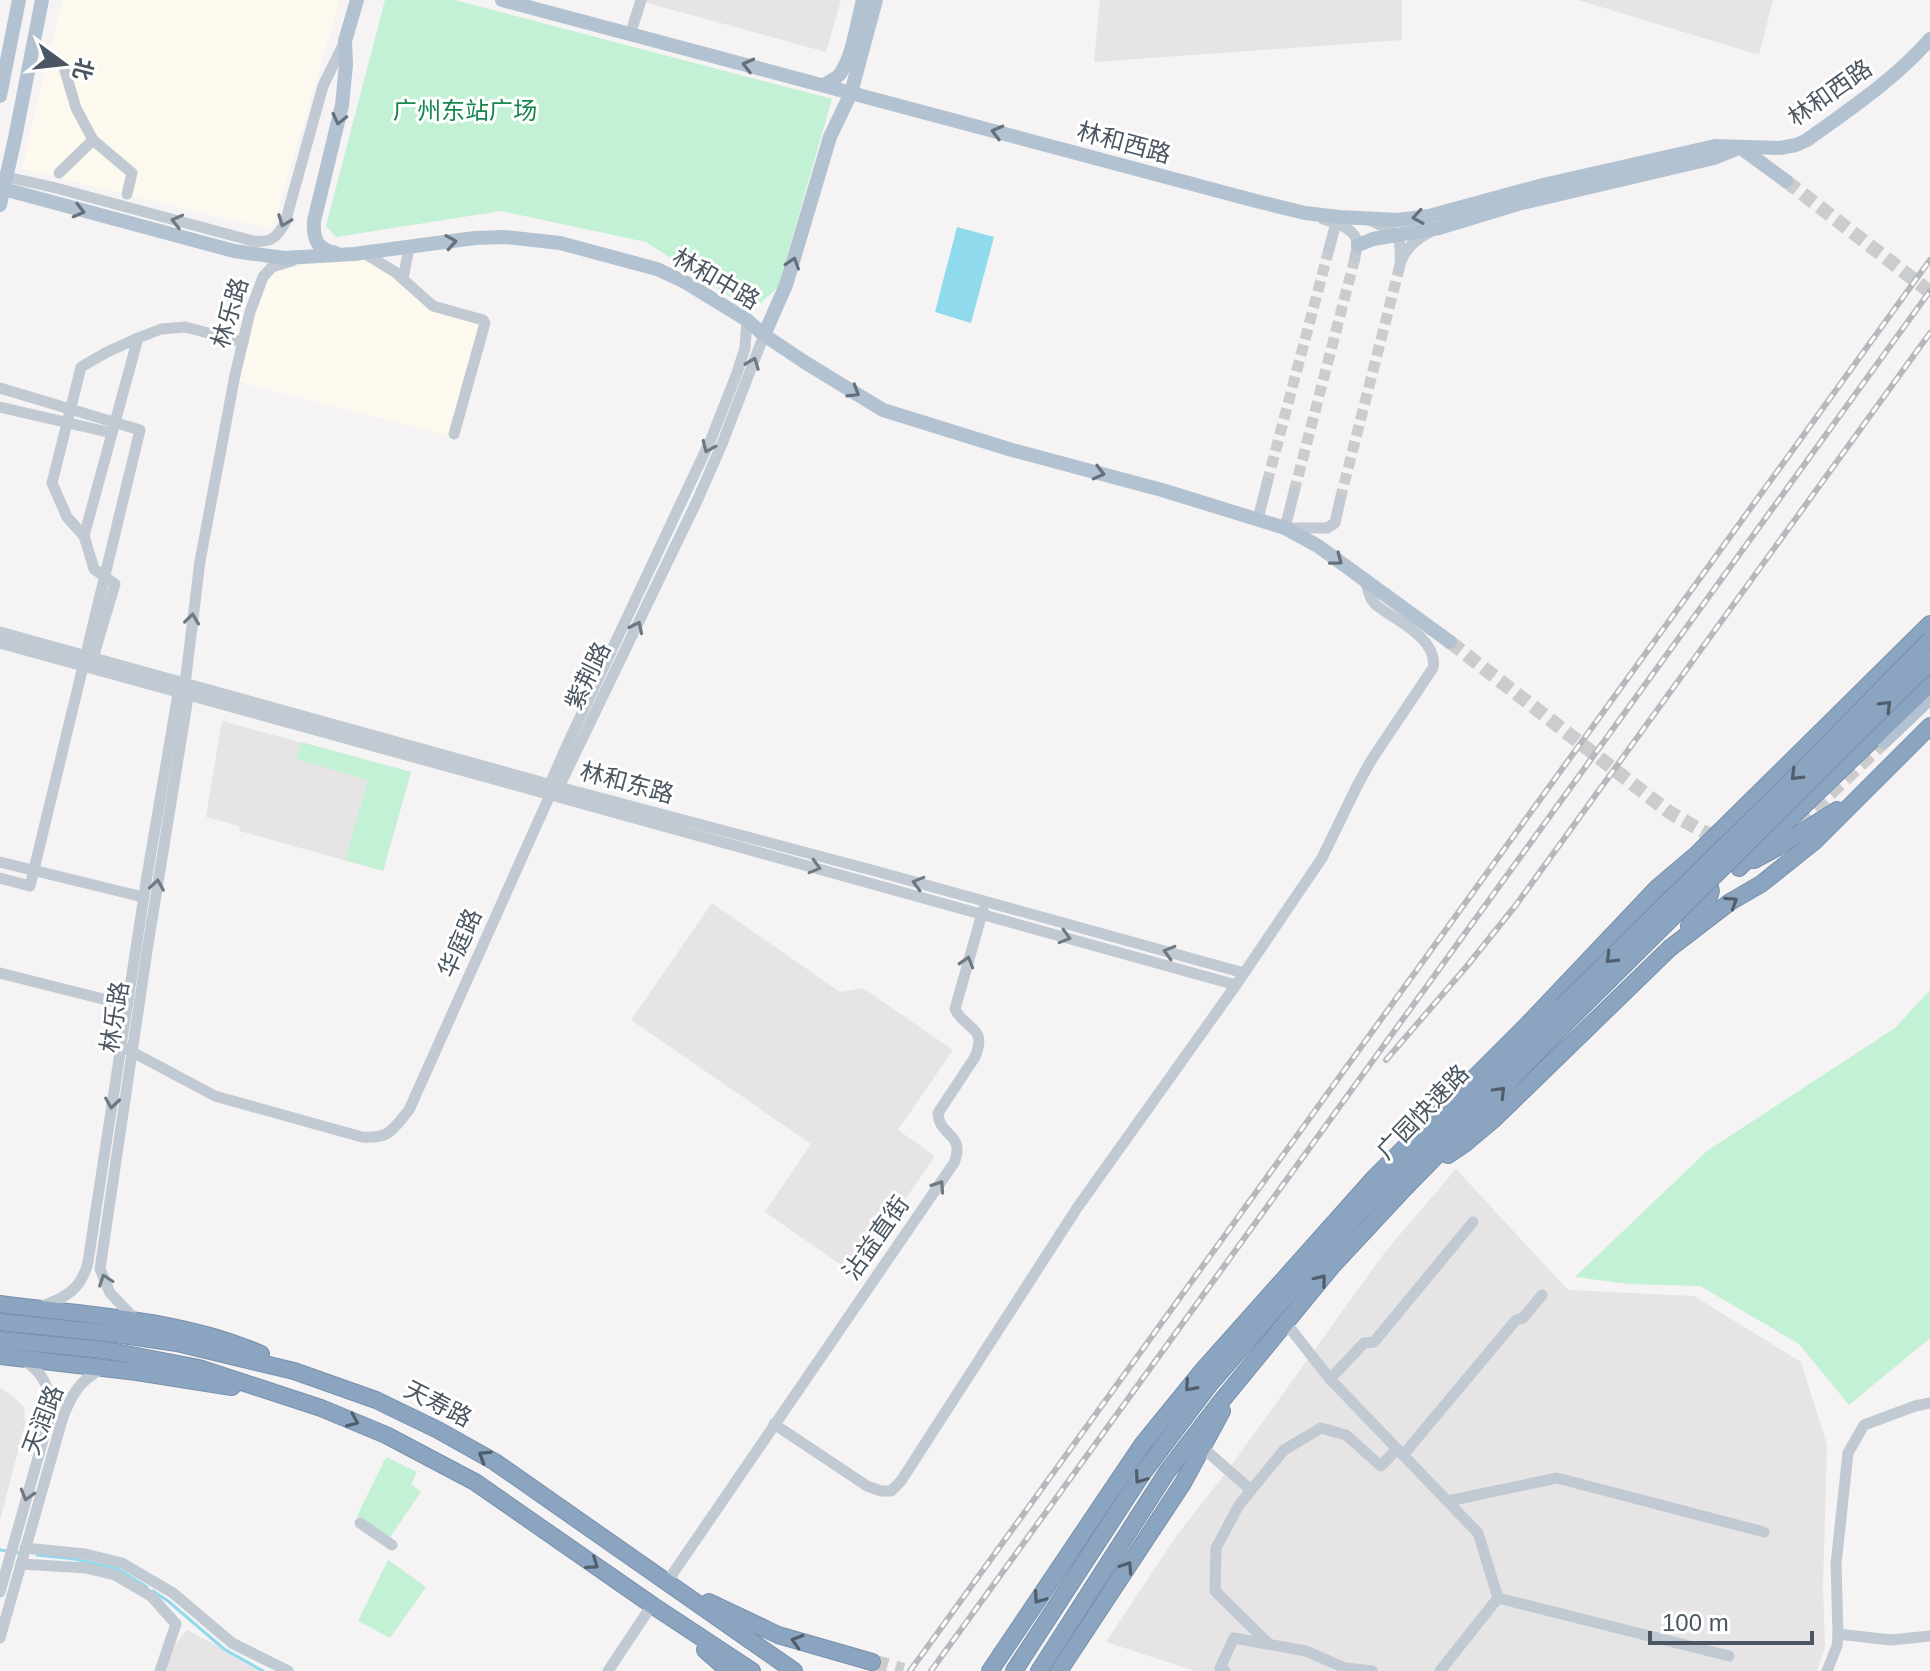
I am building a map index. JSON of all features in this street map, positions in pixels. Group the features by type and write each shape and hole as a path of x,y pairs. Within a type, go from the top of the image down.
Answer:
{"highway":[{"path":"990,1671 1151,1433 1352,1202 1658,887 1697,854 1930,624"},
{"name":"广园快速路","path":"1236,1384 1333,1265 1426,1168 1567,1012 1930,640"},
{"name":"广园快速路","path":"1014,1671 1091,1550 1181,1420 1393,1178 1930,662"},
{"path":"1739,868 1930,684"},
{"path":"1670,948 1730,902 1761,884 1815,841 1930,726"},
{"path":"1697,854 1714,874 1726,873 1778,847 1858,797"},
{"path":"1426,1168 1463,1145 1494,1119 1670,948 1707,903 1711,891 1708,881 1695,878 1658,887"},
{"path":"1258,1329 1352,1202"},
{"path":"0,1304 162,1325 227,1341 294,1371"},
{"name":"天寿路","path":"0,1322 147,1338 191,1346 294,1371 376,1400 495,1462 794,1671"},
{"path":"0,1340 105,1350 199,1368 321,1408 414,1448 475,1482 752,1671"},
{"path":"6,1356 167,1376 279,1395"},
{"path":"1059,1671 1183,1483 1236,1384"},
{"path":"1039,1671 1167,1472 1236,1384"},
{"path":"533,1522 549,1500"},
{"path":"667,1582 778,1635 872,1662"},
{"path":"652,1605 729,1671"},
{"path":"981,1671 1001,1653"},
{"path":"1001,1653 1003,1671"}],"main road":[{"path":"0,96 19,0"},
{"path":"2,187 42,0"},
{"path":"346,255 322,249 315,239 314,221 342,105 345,41 357,0"},
{"name":"林和西路","path":"502,0 1305,213 1370,220 1429,216 1494,197 1715,146 1780,148 1796,145 1880,88 1930,39"},
{"path":"824,85 837,78 842,71 863,0"},
{"name":"紫荆路","path":"764,335 786,285 830,137 851,93 876,0"},
{"path":"1740,147 1786,181"},
{"name":"林和西路","path":"1356,251 1373,239 1439,228 1497,209 1714,158 1740,147"},
{"name":"林和中路","path":"2,187 250,254 284,258 346,255 505,237 560,243 657,269 685,282 747,320 806,363 883,410 1285,528 1318,546 1450,642"},
{"path":"1884,742 1930,698"}],"street":[{"path":"630,35 641,0"},
{"path":"2,187 52,187 253,241 272,240 285,223 323,86 345,41"},
{"path":"63,64 76,108 93,140 132,173 127,194"},
{"path":"59,173 93,140"},
{"path":"1305,213 1343,226 1351,232 1356,251"},
{"path":"1370,220 1397,235 1401,242 1400,264 1411,244 1439,228"},
{"path":"1329,249 1336,223"},
{"path":"403,279 409,248"},
{"path":"364,253 403,279 433,306 485,323 454,434"},
{"name":"林乐路","path":"34,1308 66,1297 79,1285 86,1272 126,1049 183,692 200,561 243,342 257,288 272,267 285,262 346,255"},
{"name":"紫荆路","path":"553,789 711,439 745,348 747,320"},
{"path":"93,658 115,584 94,569 84,536 67,517 52,483 81,367 161,329 185,327 243,342"},
{"name":"紫荆路","path":"553,789 697,501 764,335"},
{"path":"84,536 138,338"},
{"path":"0,388 140,430 30,886 0,878"},
{"path":"0,407 112,433"},
{"path":"1258,519 1267,483"},
{"path":"1294,492 1285,528 1327,528 1335,523 1340,500"},
{"path":"774,1424 867,1486 891,1491 901,1481 1077,1208 1322,858 1372,759 1433,668 1433,652 1422,638 1376,605 1365,581"},
{"name":"林和东路","path":"0,632 93,658 183,692"},
{"name":"林和东路","path":"0,643 553,789 983,907 1244,973"},
{"name":"林乐路","path":"162,1325 135,1319 110,1293 100,1269 126,1049 127,1005 143,897 183,692"},
{"name":"华庭路","path":"126,1049 215,1096 362,1137 377,1138 390,1132 409,1110 553,789"},
{"path":"0,862 143,897"},
{"name":"林和东路","path":"983,907 1236,985"},
{"name":"沾益直街","path":"667,1582 945,1177 958,1151 956,1143 938,1122 938,1113 979,1048 979,1038 974,1028 956,1014 955,1009 983,907"},
{"path":"0,973 127,1005"},
{"path":"1330,1379 1364,1343 1374,1342 1473,1222"},
{"path":"1269,1644 1215,1591 1216,1548 1239,1505 1284,1450 1321,1428 1346,1435 1381,1466 1400,1452 1516,1320 1523,1318 1542,1295"},
{"path":"1286,1323 1330,1379 1478,1533 1498,1598"},
{"name":"天润路","path":"0,1638 51,1412 51,1398 39,1372 28,1362 6,1356"},
{"name":"天润路","path":"1,1588 18,1555 71,1397 93,1373 104,1368"},
{"path":"1827,1671 1837,1646 1836,1564 1848,1453 1864,1425 1930,1403"},
{"path":"1203,1448 1251,1490"},
{"path":"1448,1501 1557,1478 1764,1532"},
{"path":"360,1523 392,1545"},
{"path":"18,1555 85,1554 122,1563 173,1593 232,1643 288,1671"},
{"path":"18,1555 115,1575 151,1596 176,1624 160,1671"},
{"path":"1498,1598 1729,1656"},
{"path":"1440,1671 1498,1598"},
{"path":"608,1671 652,1605"},
{"path":"1838,1634 1891,1640 1930,1636"},
{"path":"1225,1671 1220,1668 1234,1638 1306,1651 1345,1668 1372,1671"}],"shaded area":[{"path":"62,0 340,0 272,230 22,169"},
{"path":"637,0 841,0 826,52"},
{"path":"1100,0 1402,0 1402,40 1094,62"},
{"path":"1578,0 1773,0 1759,55"},
{"path":"365,259 408,286 434,310 482,323 449,436 239,382 259,298 267,281 278,270"},
{"path":"222,721 411,772 383,871 240,831 239,826 206,817"},
{"path":"712,903 840,992 863,988 953,1050 898,1130 935,1156 854,1274 765,1212 811,1144 631,1020"},
{"path":"1456,1169 1568,1290 1694,1296 1801,1362 1827,1445 1823,1585 1825,1647 1817,1671 1195,1671 1106,1642 1177,1535 1228,1470 1385,1252"},
{"path":"0,1388 24,1407 25,1424 0,1520"},
{"path":"187,1630 264,1671 154,1671"}],"green space":[{"name":"广州东站广场","path":"385,0 455,0 832,99 778,287 752,311 646,242 501,211 336,237 326,226"},
{"path":"301,742 411,772 383,871 345,860 368,780 296,759"},
{"path":"1930,990 1930,1338 1849,1405 1799,1344 1700,1286 1629,1284 1575,1277 1707,1151 1895,1028"},
{"path":"386,1457 417,1472 411,1484 421,1492 390,1537 357,1516"},
{"path":"388,1560 426,1587 390,1638 358,1621"}],"water":[{"path":"957,227 994,237 971,323 935,312"}],"waterway":[{"path":"0,1550 21,1553"},
{"path":"37,1555 75,1559 118,1569 147,1587"},
{"path":"153,1591 224,1649 263,1671"}],"tunnel":[{"path":"1786,181 1930,292"},
{"path":"1267,483 1329,249"},
{"path":"1294,492 1355,258"},
{"path":"1340,500 1399,269"},
{"path":"1450,642 1669,812 1704,832 1725,838"},
{"path":"1797,820 1819,804 1884,742"},
{"path":"872,1662 903,1671"}],"railway":[{"path":"910,1671 1930,260"},
{"path":"931,1671 1930,291"},
{"path":"1386,1060 1516,905 1930,333"}]}
